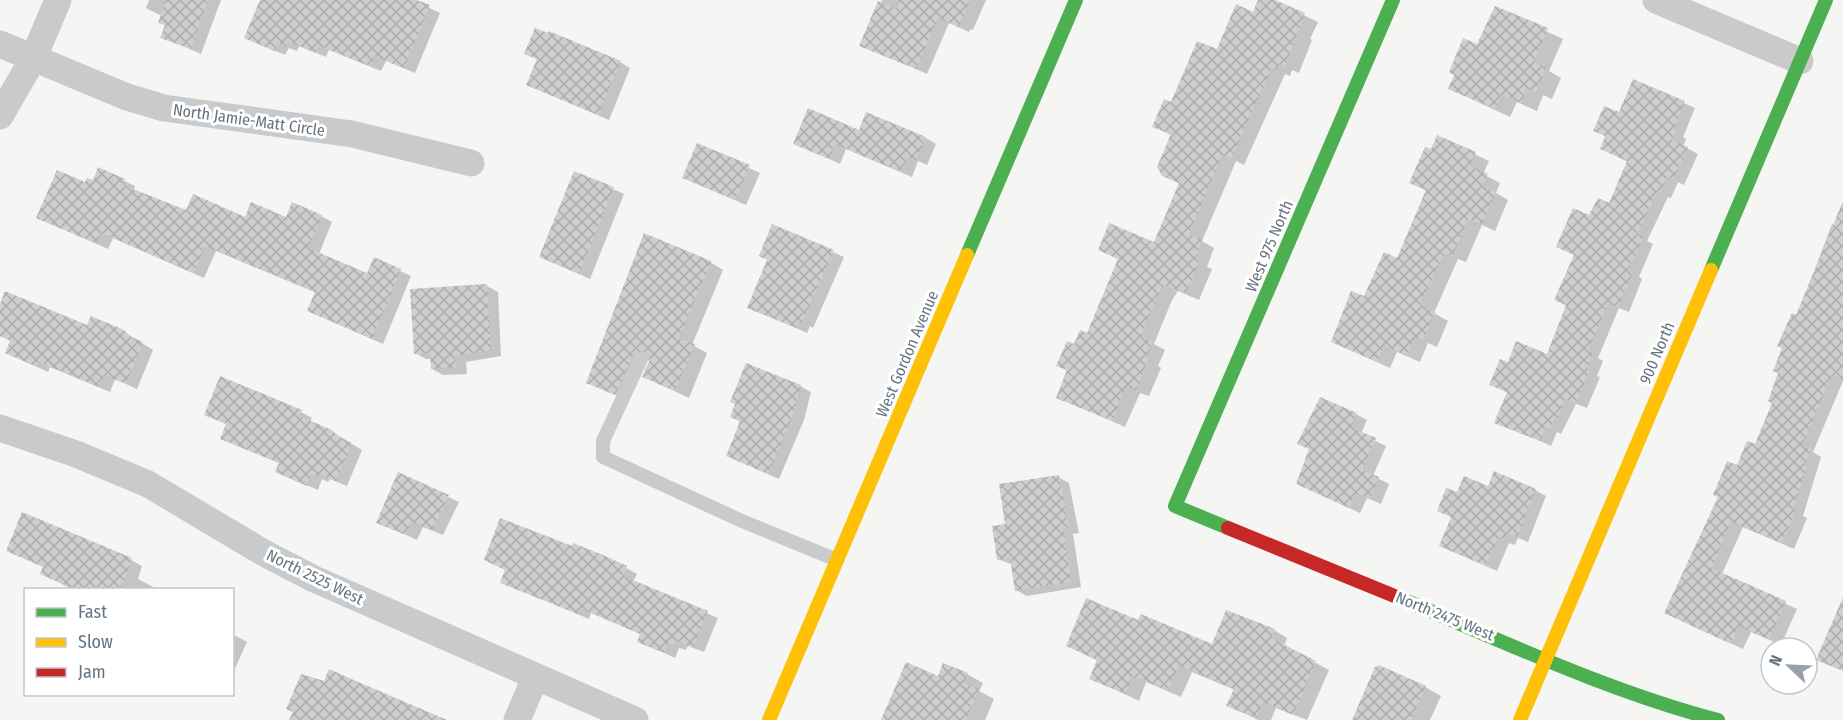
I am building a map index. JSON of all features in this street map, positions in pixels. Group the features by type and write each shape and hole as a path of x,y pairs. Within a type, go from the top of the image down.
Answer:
{"street":[{"path":"0,116 33,59 58,0"},
{"name":"West Gordon Avenue","path":"769,720 1076,0"},
{"name":"West 975 North","path":"1175,506 1393,0"},
{"path":"1656,0 1800,61"},
{"name":"900 North","path":"1520,720 1826,0"},
{"path":"0,44 33,59"},
{"name":"North Jamie-Matt Circle","path":"33,59 127,97 164,108 352,134 471,163"},
{"name":"North 2525 West","path":"0,428 76,454 148,484 264,553 304,573 535,678 635,720"},
{"name":"North 2475 West","path":"1175,506 1545,658 1688,712 1718,720"},
{"path":"517,720 535,678"}],"lane":[{"path":"641,359 603,441 603,457 722,512 837,560"}],"building":[{"path":"166,0 208,0 191,49 160,38 165,25 158,23"},
{"path":"260,0 417,0 430,5 404,68 375,56 370,66 318,45 315,53 288,41 286,46 278,43 274,51 244,38"},
{"path":"895,0 970,0 959,27 938,18 916,69 859,46 878,1 897,9 900,2"},
{"path":"1258,0 1275,0 1305,13 1285,66 1279,64 1276,70 1272,68 1231,159 1222,155 1189,234 1202,240 1195,259 1200,260 1186,293 1165,285 1159,292 1141,336 1153,342 1146,358 1148,359 1136,390 1126,386 1112,421 1056,398 1067,370 1056,366 1067,341 1074,344 1080,330 1087,333 1118,259 1098,250 1109,223 1154,242 1179,183 1162,176 1157,167 1171,134 1152,127 1164,99 1171,102 1197,41 1217,49 1236,4 1253,12"},
{"path":"1495,6 1548,28 1534,62 1546,68 1536,92 1527,88 1521,103 1501,94 1495,109 1448,89 1454,75 1449,72 1463,38 1477,44"},
{"path":"535,28 548,33 549,31 621,61 598,115 526,85 537,59 524,54"},
{"path":"1633,79 1685,101 1673,130 1676,131 1672,140 1688,147 1673,180 1667,177 1660,193 1657,192 1637,234 1643,237 1628,270 1633,272 1618,307 1608,303 1588,351 1593,353 1587,369 1590,370 1576,403 1565,399 1557,420 1554,419 1550,429 1546,427 1540,441 1494,423 1507,392 1489,385 1500,359 1508,362 1516,341 1547,354 1566,305 1554,300 1574,255 1556,247 1573,208 1589,215 1598,198 1609,203 1627,161 1600,149 1605,136 1593,131 1604,106 1619,112"},
{"path":"808,108 859,130 866,112 926,137 916,160 907,157 901,172 835,144 829,159 793,144"},
{"path":"1437,135 1476,152 1470,166 1488,174 1482,186 1496,191 1482,224 1468,219 1453,256 1444,253 1420,305 1435,312 1423,340 1415,337 1407,355 1384,345 1377,362 1331,342 1351,291 1364,296 1384,252 1397,258 1426,190 1409,183 1425,147 1431,149"},
{"path":"697,143 750,165 735,200 682,178"},
{"path":"98,167 125,179 123,185 186,210 193,194 245,217 251,202 286,217 292,202 322,215 308,248 367,273 374,257 401,269 372,339 307,311 315,292 205,246 193,273 102,233 97,244 36,218 57,170 85,182 87,178 93,180"},
{"path":"574,171 614,187 579,274 539,257"},
{"path":"1843,201 1843,379 1832,375 1802,445 1811,449 1804,465 1807,467 1792,509 1796,510 1782,543 1731,522 1711,568 1786,601 1770,636 1762,636 1739,626 1731,644 1664,613 1718,497 1713,495 1727,461 1737,465 1747,441 1755,444 1772,403 1768,401 1778,373 1773,371 1782,348 1777,346 1792,313 1796,315"},
{"path":"772,224 834,250 802,323 799,322 796,328 747,308 767,260 759,256"},
{"path":"644,233 711,261 679,338 695,344 675,391 642,377 650,359 648,353 641,350 633,355 615,395 586,383"},
{"path":"487,284 491,350 455,356 456,368 431,369 430,353 414,354 410,289"},
{"path":"5,291 87,325 91,316 124,330 131,337 143,342 126,384 104,375 99,387 39,362 37,367 5,353 10,341 0,336 0,304"},
{"path":"746,363 801,385 794,413 768,474 726,456 739,424 739,421 730,417 735,404 730,402"},
{"path":"220,376 302,410 299,416 332,430 339,437 352,443 336,481 319,474 317,477 311,474 307,486 275,472 279,463 220,439 226,424 204,415"},
{"path":"1320,397 1357,413 1351,427 1376,438 1362,470 1379,477 1370,499 1356,493 1349,508 1296,484 1309,449 1297,444"},
{"path":"1494,471 1536,489 1517,537 1507,533 1504,540 1498,538 1486,566 1439,546 1451,517 1437,511 1446,488 1457,492 1464,476 1488,486"},
{"path":"398,472 449,495 432,530 412,522 406,535 376,523"},
{"path":"1059,475 1069,527 1063,528 1071,582 1015,591 1010,558 997,560 992,526 1005,524 999,484"},
{"path":"22,512 132,558 122,588 72,588 40,574 43,567 6,551"},
{"path":"500,518 572,546 573,543 603,555 627,566 623,576 708,611 693,647 677,641 675,646 668,643 664,653 637,642 640,634 580,608 578,614 500,583 505,570 484,560"},
{"path":"1843,597 1843,671 1819,661 1819,653"},
{"path":"1086,598 1138,620 1141,614 1212,644 1226,610 1275,629 1271,638 1316,661 1293,715 1263,702 1256,718 1226,706 1234,689 1179,665 1168,690 1133,676 1125,694 1089,679 1097,660 1066,646"},
{"path":"906,662 938,676 943,663 968,673 964,683 979,689 966,720 881,720"},
{"path":"1379,665 1426,686 1411,720 1352,720 1375,667"},
{"path":"329,669 447,720 289,720 293,712 286,709 301,674 324,681"}],"traffic: fast":[{"path":"967,255 1076,0"},
{"path":"1228,528 1175,506 1393,0"},
{"path":"1711,270 1826,0"},
{"path":"1397,597 1596,680 1718,720"}],"traffic: slow":[{"path":"769,720 967,255"},
{"path":"1520,720 1711,270"}],"traffic: jam":[{"path":"1228,528 1397,597"}]}
